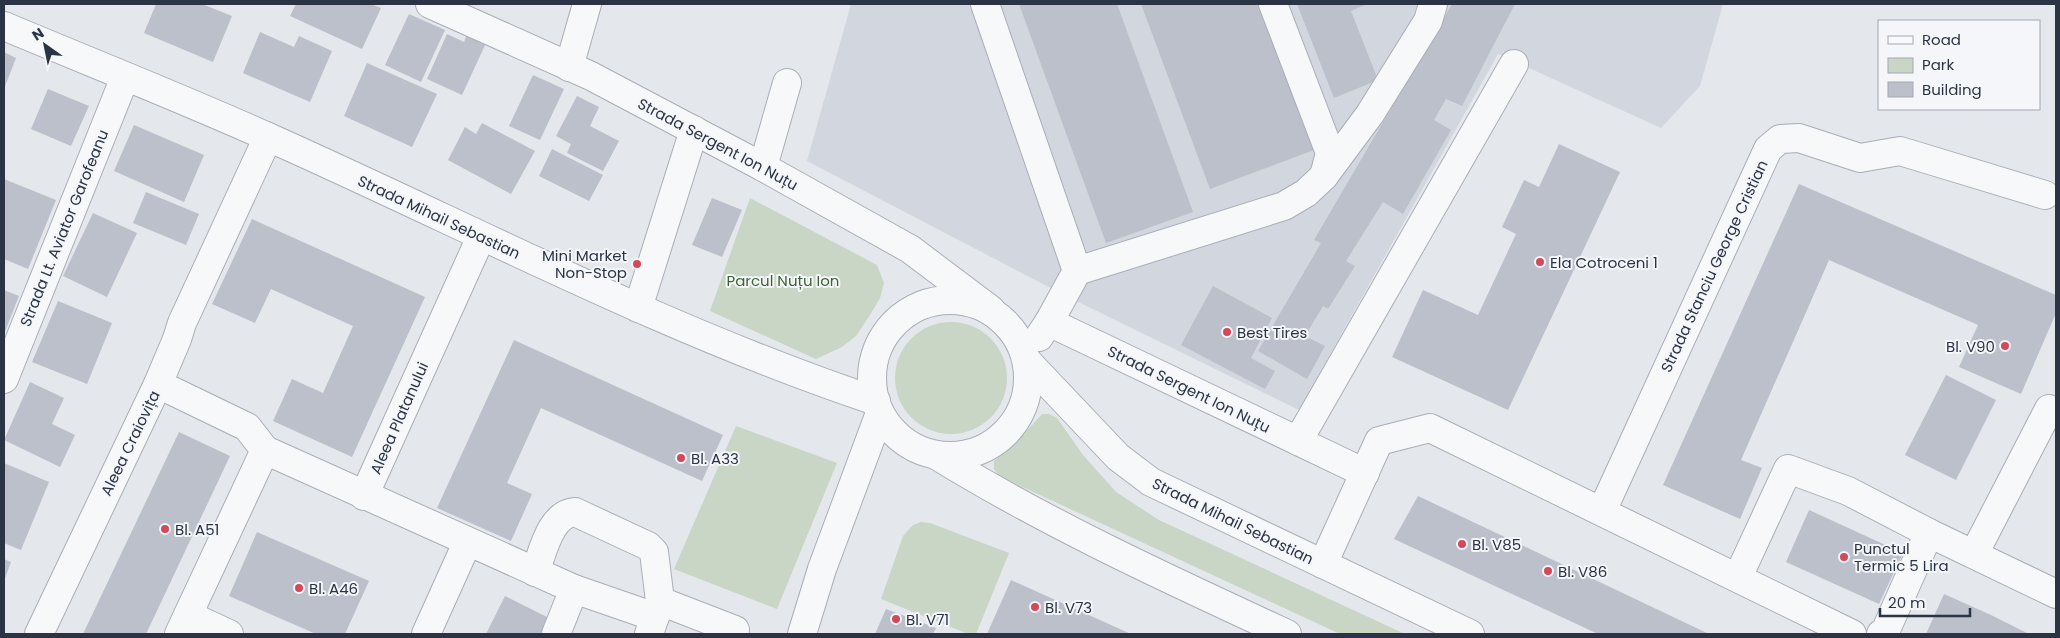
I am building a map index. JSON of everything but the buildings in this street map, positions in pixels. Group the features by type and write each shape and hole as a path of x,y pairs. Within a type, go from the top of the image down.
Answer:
{"street":[{"name":"Strada Sergent Ion Nuțu","path":"430,4 570,67 763,167 910,249 991,310"},
{"path":"570,67 587,4"},
{"path":"986,4 1077,271"},
{"path":"1273,4 1330,153 1324,176"},
{"path":"1027,358 1077,271 1284,206 1306,193 1324,176 1370,114 1428,21 1433,4"},
{"name":"Strada Mihail Sebastian","path":"4,26 268,137 638,308 878,407"},
{"path":"1298,441 1514,64"},
{"name":"Strada Lt. Aviator Garofeanu","path":"4,379 125,76"},
{"path":"763,167 787,83"},
{"path":"638,308 694,130"},
{"path":"158,384 182,323 268,137"},
{"name":"Strada Stanciu George Cristian","path":"1602,511 1768,149 1780,139 1799,138 1860,158 1900,151 2045,195"},
{"name":"Aleea Platanului","path":"364,496 481,237"},
{"path":"857,472 880,454 896,449 925,451 962,456 986,448 1007,433 1021,411 1029,387 1027,358 1015,333 991,310 968,301 942,300 918,306 897,320 881,340 873,364 872,389 878,407 894,433 925,451 978,481 1117,555 1287,634"},
{"name":"Strada Sergent Ion Nuțu","path":"1049,322 1364,473"},
{"name":"Strada Mihail Sebastian","path":"1027,358 1133,470 1180,497 1470,634"},
{"name":"Aleea Craiovița","path":"40,634 158,384 247,426 265,450 364,496"},
{"path":"1974,554 2054,405"},
{"path":"802,634 822,569 878,407"},
{"path":"1323,564 1378,441 1430,428 1852,634"},
{"path":"229,634 183,625 265,450"},
{"path":"1738,577 1788,469 1848,491 1929,533 2056,594"},
{"path":"364,496 574,589 655,618 734,630"},
{"path":"535,572 558,519 566,512 575,512 648,546 654,552 655,618"},
{"path":"1881,634 1885,632 1929,533"},
{"path":"426,634 467,542"},
{"path":"556,634 574,589"}],"shaded area":[{"path":"851,4 1723,4 1700,86 1661,128 1498,54 1299,410 1064,295 807,161"}],"green space":[{"name":"Parcul Nuțu Ion","path":"750,198 877,265 884,283 880,298 856,336 842,347 816,359 710,311"},
{"path":"951,322 972,326 990,339 1003,357 1007,378 1003,399 990,417 972,430 951,434 930,430 912,417 899,399 895,378 899,357 912,339 930,326"},
{"path":"1042,414 1049,414 1057,418 1083,455 1116,492 1159,520 1405,634 1340,634 999,476 994,469 994,461 1015,444"},
{"path":"736,426 837,463 777,609 674,569"},
{"path":"921,522 930,523 1009,553 976,634 968,634 881,599 903,536 913,525"}],"place":[{"name":"Ela Cotroceni 1","path":"1540,262"},
{"name":"Mini Market Non-Stop","path":"637,264"},
{"name":"Best Tires","path":"1227,332"},
{"name":"Bl. V90","path":"2005,346"},
{"name":"Bl. A33","path":"681,458"},
{"name":"Bl. A51","path":"165,529"},
{"name":"Bl. V85","path":"1462,544"},
{"name":"Punctul Termic 5 Lira","path":"1844,557"},
{"name":"Bl. V86","path":"1548,571"},
{"name":"Bl. A46","path":"299,588"},
{"name":"Bl. V73","path":"1035,607"},
{"name":"Bl. V71","path":"896,619"}]}
